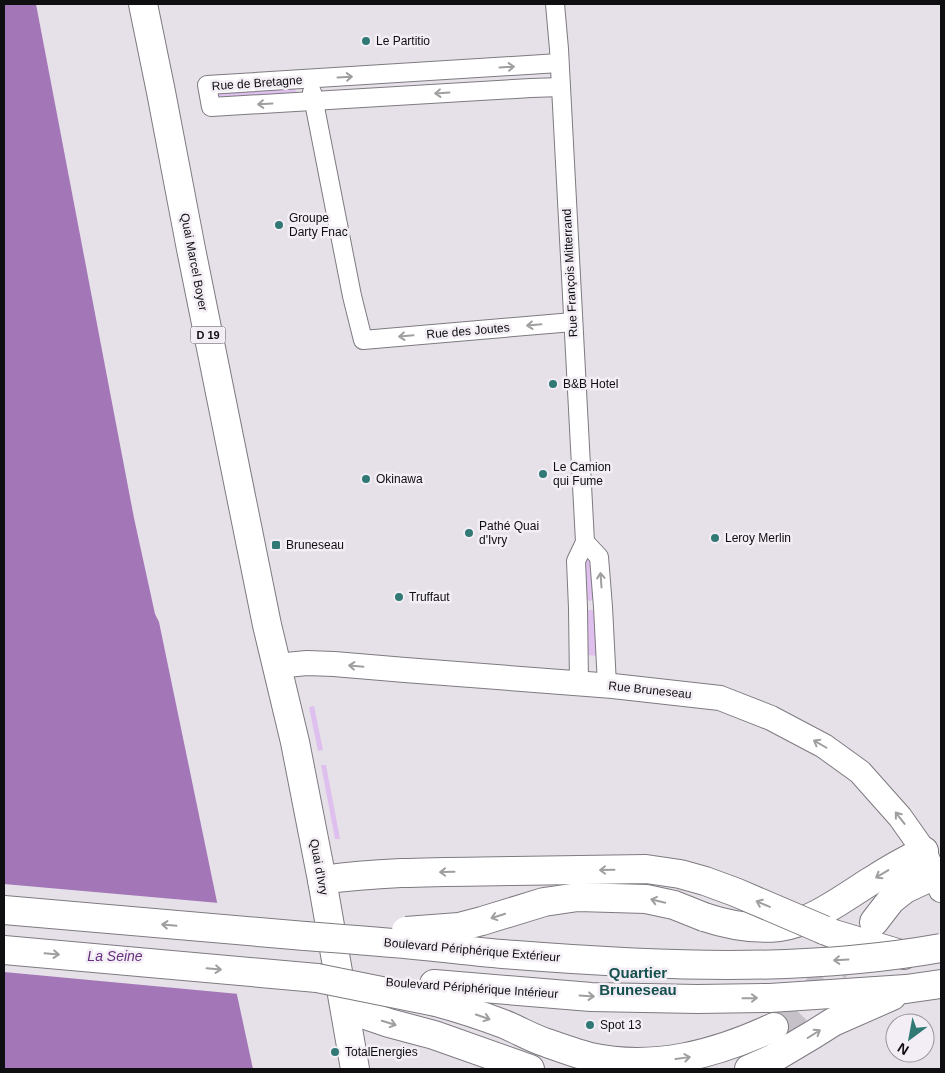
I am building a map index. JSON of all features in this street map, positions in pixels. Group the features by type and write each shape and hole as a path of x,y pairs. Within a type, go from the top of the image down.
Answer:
{"main road":[{"name":"Quai Marcel Boyer","path":"143,4 276,666"},
{"name":"Rue Bruneseau","path":"276,666 307,663 405,670 579,672 606,674 720,698 771,718 824,746 860,772 900,817 924,851 938,883"},
{"name":"Quai d'Ivry","path":"276,666 295,742 322,880 355,1069"},
{"path":"305,936 459,927 544,902 578,897 646,899 674,905 731,925 751,928 780,927 795,924 822,910 924,851"},
{"path":"322,880 399,873 646,869 680,874 705,881 834,934 904,955"},
{"path":"874,922 890,900 905,890 938,883"},
{"name":"Boulevard Périphérique Extérieur","path":"4,910 514,955 708,965 867,959 941,948"},
{"name":"Boulevard Périphérique Intérieur","path":"4,950 316,978 435,993 698,999 770,998 906,989 941,984"},
{"path":"749,1069 772,1058 833,1022 906,989"},
{"path":"435,993 544,1042 590,1057 625,1062 653,1062 692,1057 724,1048 774,1027"},
{"path":"345,1008 389,1023 434,1035 530,1069"}],"street":[{"name":"Rue François Mitterrand","path":"555,4 560,63 584,542 576,561 579,672"},
{"name":"Rue de Bretagne","path":"560,63 206,85 211,107 561,87"},
{"path":"310,79 313,101"},
{"name":"Rue des Joutes","path":"313,101 352,296 363,340 573,322"},
{"path":"584,542 599,557 606,674"},
{"path":"578,608 603,607"}],"shaded area":[{"path":"293,85 298,95 216,101 217,89"},
{"path":"586,558 592,560 595,598 590,601 584,599 583,560"},
{"path":"586,611 595,612 598,656 587,655"},
{"path":"314,706 323,750 318,751 309,707"},
{"path":"321,765 326,765 340,839 335,839"}],"water":[{"name":"La Seine","path":"4,4 36,4 134,518 155,614 159,622 253,1069 4,1069"}],"pier":[{"path":"4,884 219,903 239,994 4,972"}],"tunnel":[{"path":"774,1027 792,1015 853,947"}],"place":[{"name":"Le Partitio","path":"366,41"},
{"name":"Groupe Darty Fnac","path":"279,225"},
{"name":"B&B Hotel","path":"553,384"},
{"name":"Le Camion qui Fume","path":"543,474"},
{"name":"Okinawa","path":"366,479"},
{"name":"Pathé Quai d'Ivry","path":"469,533"},
{"name":"Leroy Merlin","path":"715,538"},
{"name":"Bruneseau","path":"276,545"},
{"name":"Truffaut","path":"399,597"},
{"name":"Spot 13","path":"590,1025"},
{"name":"TotalEnergies","path":"335,1052"}],"district":[{"name":"Quartier Bruneseau","path":"638,980"}]}
